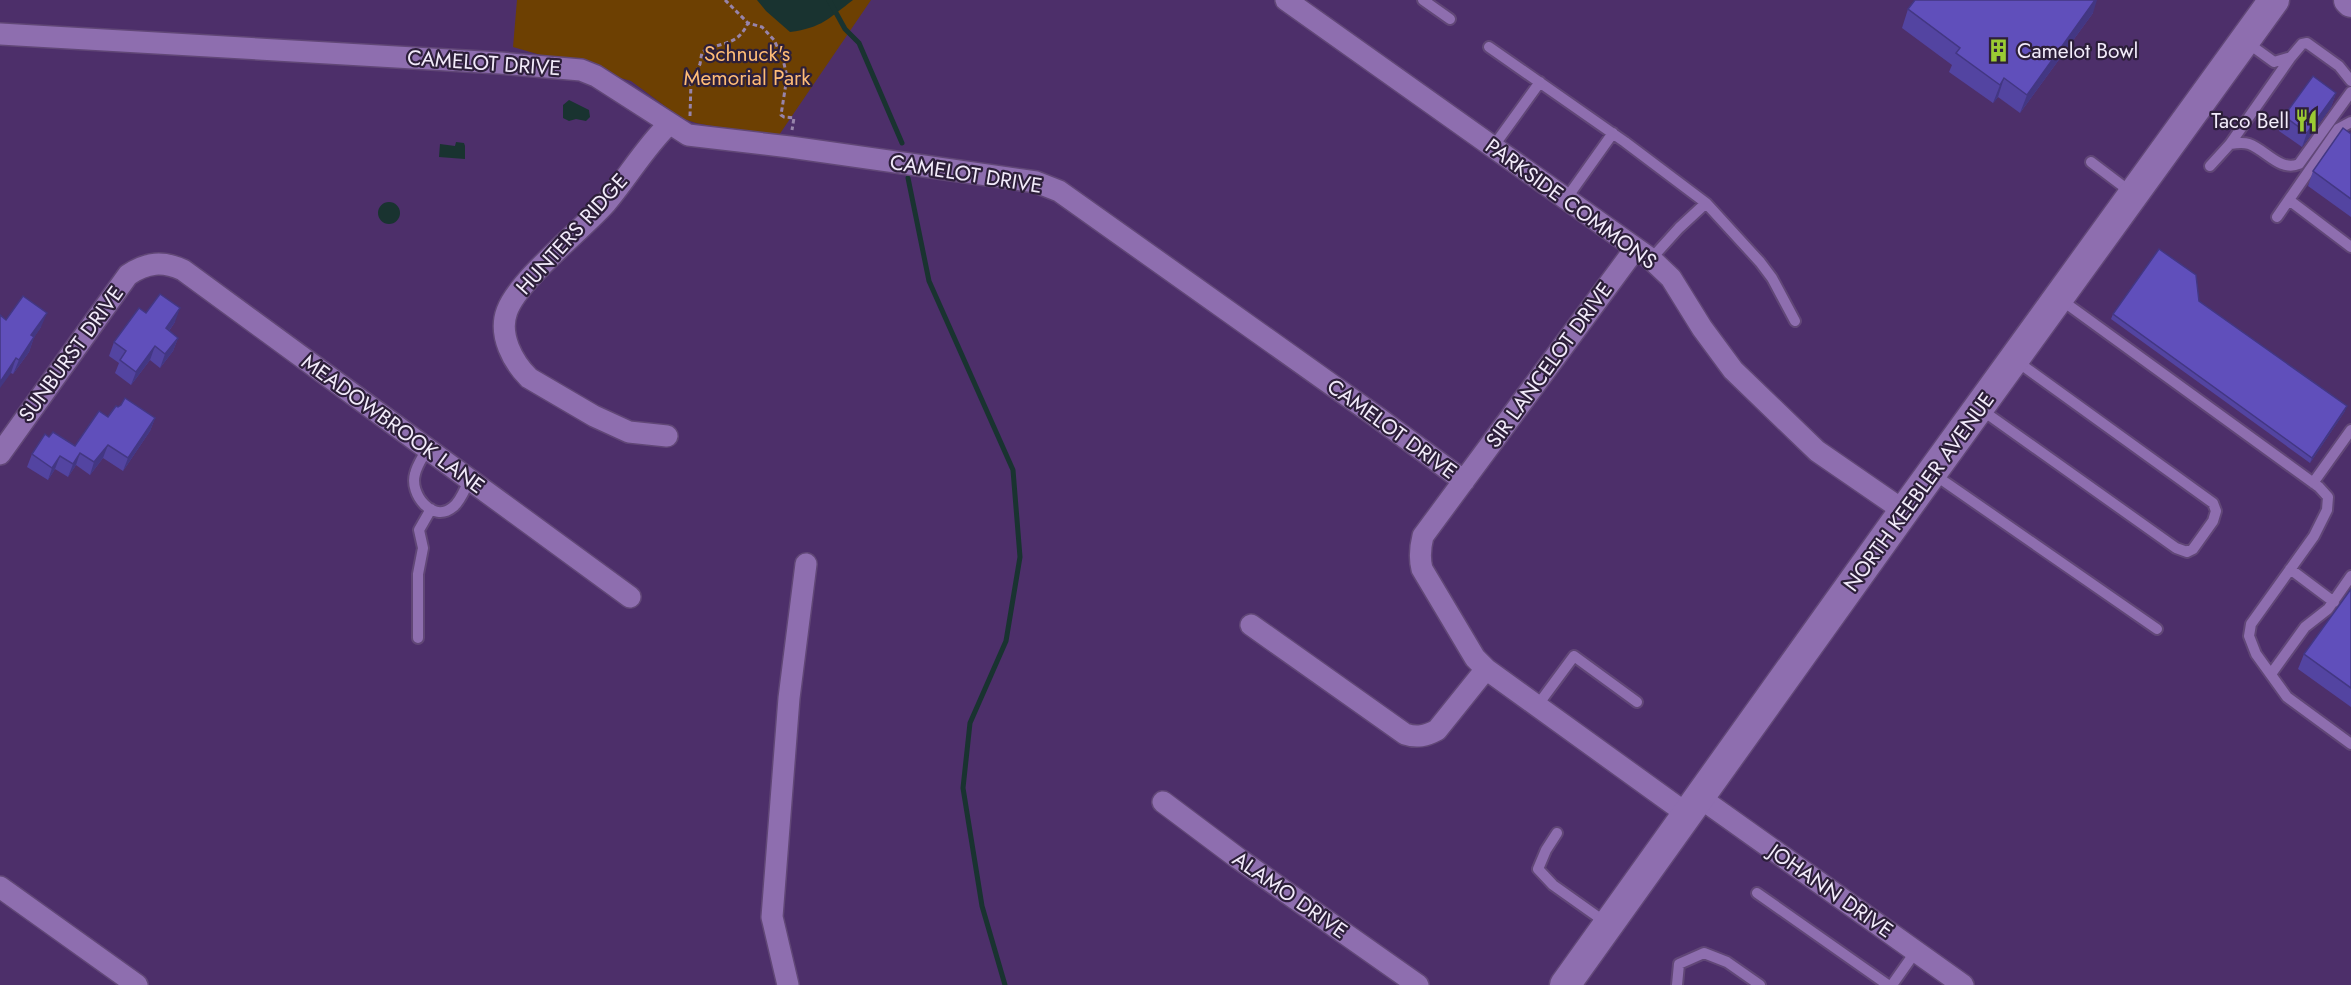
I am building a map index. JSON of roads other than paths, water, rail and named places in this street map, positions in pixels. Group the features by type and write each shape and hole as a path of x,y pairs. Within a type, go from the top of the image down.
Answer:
{"street":[{"name":"PARKSIDE COMMONS","path":"1287,0 1643,254 1671,278 1702,328 1733,370 1817,451 1904,511"},
{"name":"NORTH KEEBLER AVENUE","path":"1565,985 2274,0"},
{"name":"CAMELOT DRIVE","path":"0,34 488,62 581,70 596,76 688,135 1036,182 1059,191 1368,410 1464,481 1424,536 1420,548 1420,560 1422,569 1475,658 1486,669 1537,706 1693,806"},
{"name":"HUNTERS RIDGE","path":"667,436 629,432 594,416 530,378 512,355 507,343 505,321 507,311 515,297 606,202 656,137 669,124"},
{"name":"SIR LANCELOT DRIVE","path":"1464,481 1643,254"},
{"name":"MEADOWBROOK LANE","path":"150,264 171,264 183,270 630,597"},
{"name":"SUNBURST DRIVE","path":"0,454 128,275 150,264"},
{"path":"788,985 772,916 789,698 806,564"},
{"path":"1251,625 1404,734 1414,737 1427,735 1437,729 1486,669"},
{"name":"ALAMO DRIVE","path":"1163,802 1239,859 1418,985"},
{"name":"JOHANN DRIVE","path":"1693,806 1916,951 1964,985"},
{"path":"0,887 137,985"}],"lane":[{"path":"1423,0 1450,19"},
{"path":"2245,40 2274,62 2291,57"},
{"path":"2210,166 2230,144 2302,44 2307,43 2339,66 2351,81"},
{"path":"1489,47 1613,133 1706,203 1760,262 1772,278 1795,321"},
{"path":"1493,147 1540,82"},
{"path":"2230,144 2246,142 2282,164 2292,167 2299,164 2351,92"},
{"path":"2277,217 2338,129 2351,122"},
{"path":"1566,199 1613,133"},
{"path":"2091,162 2134,195"},
{"path":"2289,200 2351,247"},
{"path":"1643,254 1678,228 1706,203"},
{"path":"2060,298 2313,483 2328,497 2326,510 2314,536 2251,624 2248,636 2256,654 2288,697 2351,744"},
{"path":"1979,408 2175,549 2187,552 2193,549 2213,520 2216,511 2213,503 2015,360"},
{"path":"2313,483 2351,430"},
{"path":"427,449 414,475 414,484 416,494 430,510 441,512 451,509 470,479"},
{"path":"1932,473 2157,629"},
{"path":"418,638 418,574 423,548 419,531 430,510"},
{"path":"2290,568 2334,602"},
{"path":"2271,674 2305,627 2328,609 2351,576"},
{"path":"1537,706 1574,656 1637,702"},
{"path":"1557,833 1538,869 1553,885 1608,924"},
{"path":"1757,893 1890,985 1916,951"},
{"path":"1677,985 1679,964 1704,953 1727,962 1760,985"}],"waterway":[{"path":"829,0 845,29 859,43 902,143"},
{"path":"908,178 929,281 1013,470 1020,557 1006,641 970,723 963,788 982,906 1005,985"}],"place":[{"name":"Camelot Bowl","path":"1999,51"},
{"name":"Taco Bell","path":"2307,121"}],"park label":[{"name":"Schnuck's Memorial Park","path":"747,66"}]}
